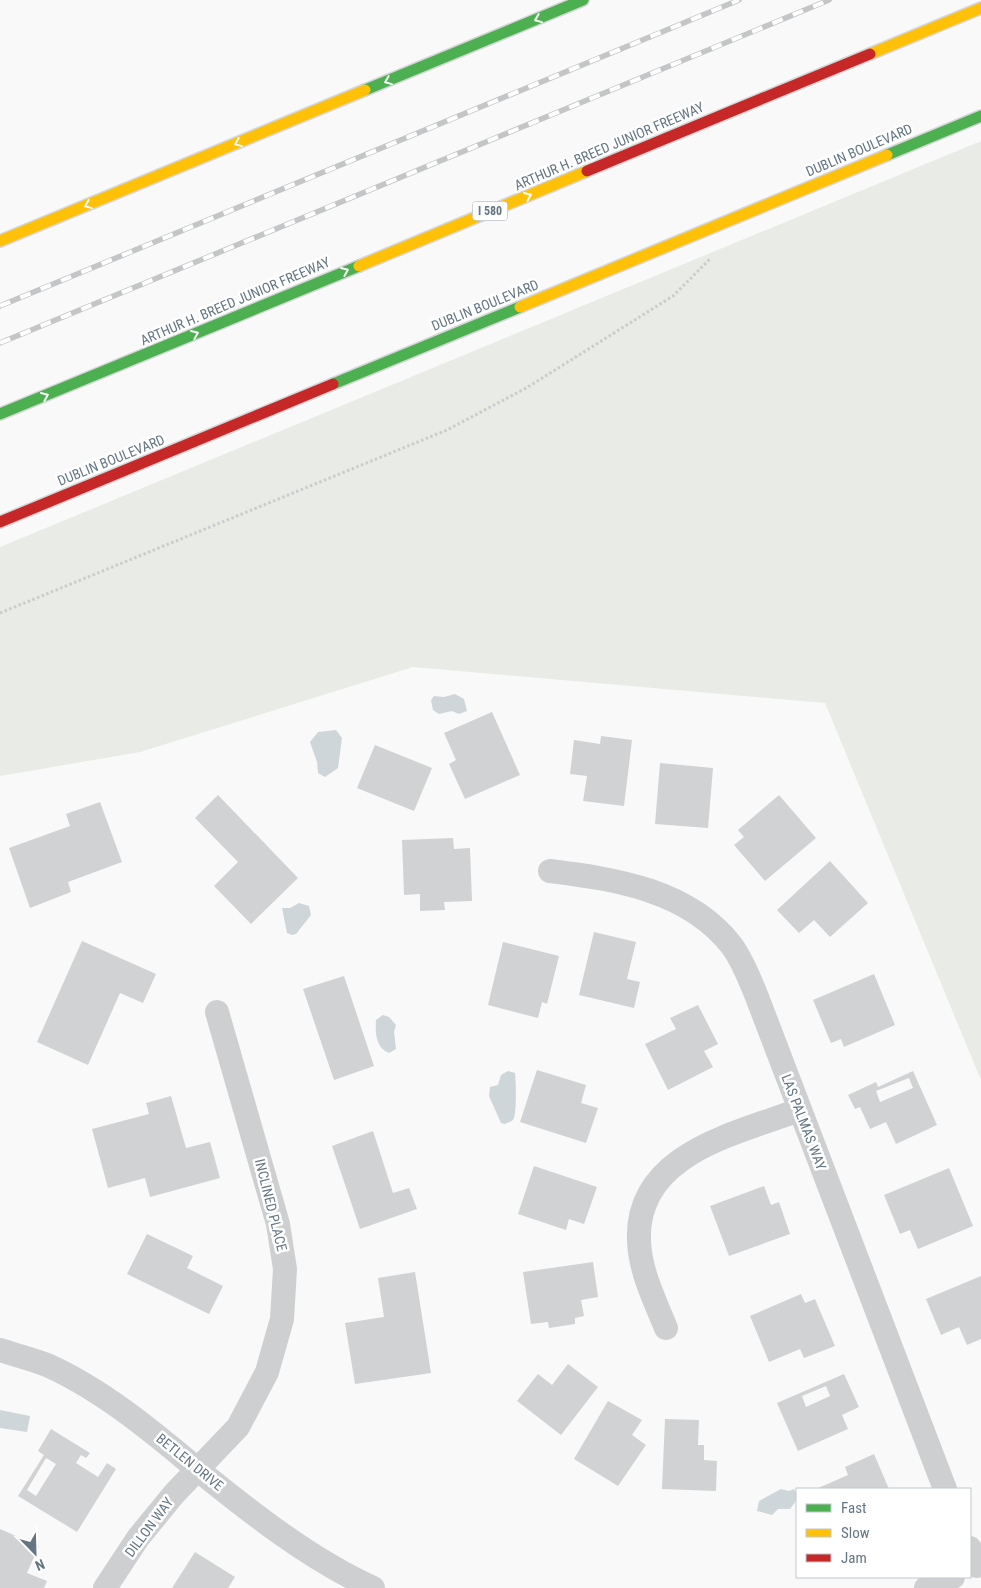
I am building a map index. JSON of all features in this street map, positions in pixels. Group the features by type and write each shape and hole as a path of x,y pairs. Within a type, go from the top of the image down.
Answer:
{"main road":[{"path":"0,241 583,0"},
{"name":"ARTHUR H. BREED JUNIOR FREEWAY","path":"0,414 981,8"},
{"name":"DUBLIN BOULEVARD","path":"0,522 981,116"}],"street":[{"name":"LAS PALMAS WAY","path":"550,871 647,890 686,905 710,924 732,947 747,973 945,1488"},
{"name":"INCLINED PLACE","path":"197,1469 238,1427 267,1372 282,1320 285,1269 275,1215 216,1012"},
{"path":"666,1328 648,1281 639,1242 640,1222 644,1204 652,1188 673,1165 698,1148 799,1110"},
{"name":"BETLEN DRIVE","path":"0,1350 47,1365 106,1399 166,1441 197,1469 258,1516 334,1569 373,1588"},
{"name":"DILLON WAY","path":"105,1588 138,1538 197,1469"},
{"path":"926,1588 951,1578"}],"path":[{"path":"0,613 446,430 528,387 673,296 715,255"}],"shaded area":[{"path":"981,141 981,1080 825,703 413,667 140,752 0,776 0,547"},
{"path":"455,694 464,699 467,711 459,714 452,711 439,714 433,710 431,700 434,696 444,697"},
{"path":"336,730 342,738 338,768 325,777 318,773 317,762 310,742 318,732"},
{"path":"299,903 309,906 311,915 296,934 292,935 287,933 282,908 290,908"},
{"path":"383,1015 389,1017 396,1025 394,1032 396,1049 389,1053 381,1048 376,1035 376,1020"},
{"path":"508,1071 515,1073 516,1105 513,1120 505,1124 501,1123 489,1096 490,1087 498,1085 501,1075"},
{"path":"0,1410 30,1416 27,1432 0,1428"},
{"path":"781,1489 789,1491 794,1489 796,1492 796,1499 790,1509 778,1509 772,1515 757,1511 759,1501"}],"building":[{"path":"492,712 520,775 465,799 449,764 456,760 444,733"},
{"path":"601,736 632,740 624,806 583,801 587,776 570,774 574,740 600,744"},
{"path":"375,745 432,768 414,811 357,788"},
{"path":"660,763 713,768 708,828 655,824"},
{"path":"218,795 298,878 251,924 214,886 238,862 195,818"},
{"path":"779,795 816,838 765,881 734,845 744,837 738,830"},
{"path":"100,802 122,862 68,882 71,892 30,908 9,848 70,826 66,814"},
{"path":"453,838 454,849 470,848 472,901 444,902 445,910 420,911 420,894 404,895 402,840"},
{"path":"830,861 868,903 830,937 814,920 799,933 777,910"},
{"path":"594,932 636,942 627,979 640,982 634,1008 579,995"},
{"path":"82,941 156,974 143,1003 120,993 88,1065 37,1042"},
{"path":"503,942 559,956 547,1004 542,1002 538,1018 488,1005"},
{"path":"874,974 895,1025 844,1047 841,1039 831,1043 813,1000"},
{"path":"344,976 374,1066 334,1080 303,989"},
{"path":"698,1005 718,1044 704,1051 713,1067 668,1090 645,1044 676,1029 670,1018"},
{"path":"537,1070 586,1085 581,1103 598,1108 586,1143 520,1122"},
{"path":"913,1071 937,1125 896,1144 886,1122 870,1129 860,1107 855,1109 848,1095 876,1082 878,1087","holes":["909,1078 913,1088 880,1102 876,1091"]},
{"path":"171,1096 186,1148 210,1142 220,1178 150,1197 145,1178 108,1188 92,1129 149,1114 146,1103"},
{"path":"373,1131 393,1193 409,1188 417,1209 360,1229 332,1146"},
{"path":"534,1166 597,1187 584,1224 569,1219 566,1230 518,1214"},
{"path":"949,1168 973,1226 918,1249 910,1230 900,1234 884,1195"},
{"path":"764,1186 771,1205 779,1202 790,1234 729,1256 710,1206"},
{"path":"147,1234 193,1256 187,1268 223,1286 209,1314 127,1274"},
{"path":"593,1262 598,1297 581,1300 584,1316 575,1318 575,1324 549,1328 548,1322 531,1324 523,1272"},
{"path":"415,1272 431,1373 355,1384 345,1323 384,1317 378,1278"},
{"path":"981,1276 981,1339 967,1345 959,1327 941,1335 926,1299"},
{"path":"801,1294 805,1303 815,1299 835,1346 804,1358 800,1349 769,1362 750,1316"},
{"path":"568,1364 598,1387 561,1435 517,1401 538,1374 552,1385"},
{"path":"844,1374 859,1407 842,1415 848,1429 798,1451 777,1403","holes":["826,1386 830,1396 806,1407 802,1396"]},
{"path":"608,1401 642,1420 632,1435 646,1445 618,1486 574,1459"},
{"path":"665,1419 699,1420 698,1445 704,1445 704,1460 717,1461 716,1491 662,1489"},
{"path":"51,1429 90,1453 86,1458 81,1455 76,1463 98,1477 107,1463 116,1469 77,1532 18,1496 44,1455 38,1451","holes":["46,1458 56,1464 36,1496 27,1490"]},
{"path":"874,1454 889,1488 818,1488 848,1475 845,1467"},
{"path":"0,1529 39,1546 27,1573 47,1581 44,1588 0,1588"},
{"path":"195,1552 235,1577 228,1588 172,1588"}],"railway":[{"path":"0,306 739,0"},
{"path":"0,343 829,0"}],"traffic: fast":[{"path":"365,90 583,0"},
{"path":"887,155 981,116"},
{"path":"0,414 359,266"},
{"path":"333,384 520,307"}],"traffic: slow":[{"path":"870,54 981,8"},
{"path":"0,241 365,90"},
{"path":"520,307 887,155"},
{"path":"359,266 587,171"}],"traffic: jam":[{"path":"587,171 870,54"},
{"path":"0,522 333,384"}]}
